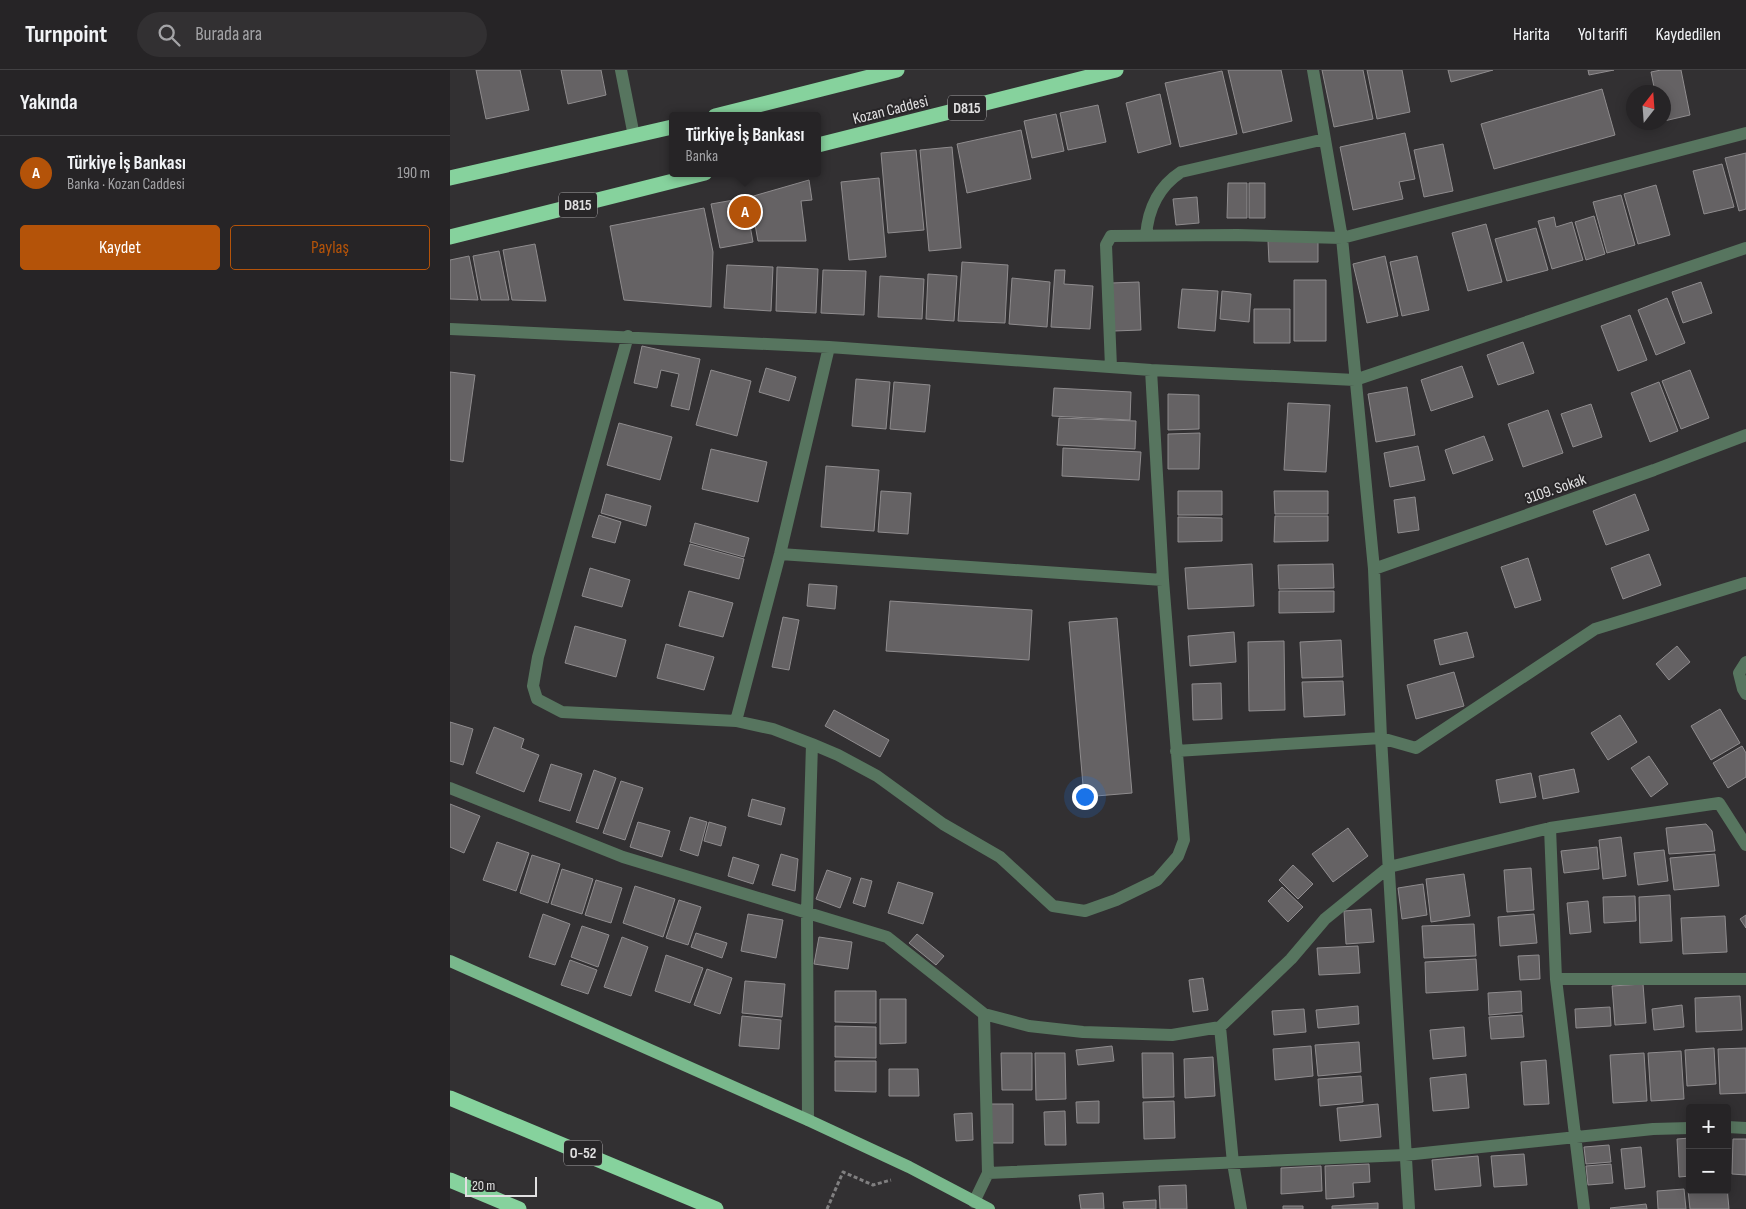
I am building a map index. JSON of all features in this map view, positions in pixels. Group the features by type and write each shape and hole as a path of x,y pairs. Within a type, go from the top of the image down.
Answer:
{"highway":[{"path":"729,112 862,75 897,70"},
{"name":"Kozan Caddesi","path":"821,144 1116,70"},
{"path":"450,178 669,127"},
{"name":"D815","path":"450,237 689,177"},
{"name":"O-52","path":"450,1098 716,1209"},
{"path":"450,1180 519,1209"}],"main road":[{"path":"450,961 808,1120 909,1167 989,1209"}],"street":[{"path":"621,70 634,136"},
{"path":"1313,70 1342,238 1374,569 1381,738 1409,1209"},
{"path":"1111,367 1106,245 1111,236 1238,235 1342,238 1746,134"},
{"path":"1146,236 1147,221 1159,193 1165,184 1181,172 1325,139"},
{"path":"450,329 828,347 1151,370 1355,380 1746,248"},
{"path":"628,336 538,656 533,686 537,699 562,712 736,721 773,730 812,744 838,755 877,776 943,824 1000,857 1053,906 1086,911 1116,900 1157,880 1178,856 1184,840 1163,580 1151,370"},
{"path":"736,721 780,554 828,347"},
{"name":"3109. Sokak","path":"1374,569 1654,470 1746,435"},
{"path":"780,554 1163,580"},
{"path":"1176,751 1381,738 1416,748 1595,629 1745,583"},
{"path":"1746,662 1739,673 1746,694"},
{"path":"808,1120 807,912 812,744"},
{"path":"450,788 623,857 887,937 984,1014 1029,1026 1083,1032 1172,1035 1220,1027 1291,959 1326,919 1389,867 1550,828 1719,804 1746,845"},
{"path":"1550,828 1556,979 1577,1137 1584,1209"},
{"path":"1556,979 1746,979"},
{"path":"974,1202 988,1173 984,1014"},
{"path":"1220,1027 1233,1163 1241,1209"},
{"path":"988,1173 1405,1155 1653,1129 1686,1128"},
{"path":"1731,1128 1746,1128"}],"path":[{"path":"827,1209 843,1172 873,1185"}],"building":[{"path":"476,70 520,70 529,110 486,119"},
{"path":"561,70 601,70 606,95 568,104"},
{"path":"1228,70 1281,70 1292,121 1243,133"},
{"path":"1322,70 1363,70 1373,119 1334,127"},
{"path":"1367,70 1402,70 1410,112 1377,119"},
{"path":"1448,70 1493,70 1451,82"},
{"path":"1588,70 1614,70 1589,75"},
{"path":"1681,70 1690,115 1671,119 1671,85 1654,85 1651,72"},
{"path":"1222,71 1237,134 1180,147 1165,83"},
{"path":"1602,89 1615,135 1494,169 1481,124"},
{"path":"1160,94 1171,144 1138,153 1126,103"},
{"path":"1098,105 1106,142 1068,150 1060,113"},
{"path":"1056,114 1064,151 1032,158 1024,121"},
{"path":"1021,130 1031,179 967,193 957,144"},
{"path":"1405,133 1415,179 1399,182 1403,199 1353,210 1340,147"},
{"path":"1443,144 1453,191 1424,197 1414,150"},
{"path":"952,147 961,248 929,251 920,150"},
{"path":"916,150 924,230 888,233 881,153"},
{"path":"1746,153 1746,209 1739,211 1725,158"},
{"path":"1722,164 1734,207 1704,214 1693,171"},
{"path":"879,178 886,257 849,260 841,182"},
{"path":"809,180 812,200 801,201 806,241 758,241 750,197"},
{"path":"1228,183 1247,183 1247,218 1227,218"},
{"path":"1249,183 1265,183 1265,218 1249,218"},
{"path":"1656,185 1670,235 1638,244 1624,194"},
{"path":"1621,195 1635,245 1607,253 1593,202"},
{"path":"1197,197 1199,223 1176,225 1173,199"},
{"path":"745,198 753,242 720,248 711,204"},
{"path":"704,208 713,252 711,307 624,300 610,226"},
{"path":"1594,216 1605,254 1586,260 1575,222"},
{"path":"1554,217 1556,227 1572,222 1583,260 1552,269 1538,221"},
{"path":"1486,224 1502,282 1468,291 1452,233"},
{"path":"1536,228 1548,270 1507,281 1495,239"},
{"path":"1318,240 1318,262 1269,262 1268,241"},
{"path":"535,244 546,301 512,300 503,250"},
{"path":"499,251 509,300 481,300 473,256"},
{"path":"469,256 478,300 450,299 450,260"},
{"path":"1385,256 1398,316 1367,323 1353,264"},
{"path":"1417,256 1429,310 1402,316 1390,262"},
{"path":"962,262 1008,265 1005,323 958,321"},
{"path":"727,265 773,267 771,311 724,308"},
{"path":"777,267 818,269 816,313 776,311"},
{"path":"823,270 866,271 864,315 821,313"},
{"path":"1055,270 1065,270 1064,284 1093,286 1090,329 1051,327"},
{"path":"928,274 957,276 954,321 926,319"},
{"path":"880,276 924,279 922,319 878,317"},
{"path":"1012,278 1050,282 1047,327 1009,324"},
{"path":"1294,280 1326,280 1326,341 1294,341"},
{"path":"1139,282 1141,330 1114,331 1111,283"},
{"path":"1701,282 1712,313 1683,323 1672,292"},
{"path":"1182,289 1218,291 1215,331 1178,328"},
{"path":"1222,291 1251,294 1249,322 1220,319"},
{"path":"1667,298 1685,343 1656,355 1638,310"},
{"path":"1254,309 1290,309 1290,343 1254,343"},
{"path":"1630,315 1647,360 1618,371 1601,326"},
{"path":"1523,342 1534,373 1498,385 1487,355"},
{"path":"642,346 700,359 689,410 671,406 679,374 661,370 657,388 634,383"},
{"path":"1462,366 1473,397 1431,411 1421,380"},
{"path":"766,368 796,377 789,401 759,392"},
{"path":"711,370 751,381 737,436 696,425"},
{"path":"1690,370 1709,418 1681,429 1662,381"},
{"path":"450,372 475,375 463,462 450,460"},
{"path":"856,379 890,382 886,429 852,426"},
{"path":"894,382 930,385 925,432 890,429"},
{"path":"1659,382 1678,431 1650,442 1631,393"},
{"path":"1407,387 1415,435 1376,442 1368,394"},
{"path":"1054,388 1131,392 1130,420 1052,416"},
{"path":"1168,394 1199,395 1199,429 1168,430"},
{"path":"1288,403 1330,405 1326,472 1284,470"},
{"path":"1591,404 1602,437 1573,447 1561,414"},
{"path":"1548,410 1563,453 1523,467 1508,424"},
{"path":"1059,418 1136,421 1135,449 1057,445"},
{"path":"619,423 672,437 660,480 607,465"},
{"path":"1200,433 1199,469 1168,469 1168,434"},
{"path":"1484,436 1493,460 1453,474 1445,450"},
{"path":"1418,446 1425,480 1390,487 1384,453"},
{"path":"1063,448 1141,452 1139,480 1062,476"},
{"path":"711,449 767,462 758,502 702,489"},
{"path":"826,466 879,470 874,531 821,527"},
{"path":"881,491 911,493 908,534 878,532"},
{"path":"1178,491 1222,491 1222,515 1178,515"},
{"path":"1274,491 1328,491 1328,514 1275,514"},
{"path":"606,494 651,506 646,526 601,513"},
{"path":"1635,494 1649,530 1606,545 1593,511"},
{"path":"1415,497 1419,530 1398,533 1394,500"},
{"path":"599,515 621,522 615,543 592,537"},
{"path":"1275,516 1328,516 1328,541 1274,542"},
{"path":"1178,517 1222,518 1222,541 1178,542"},
{"path":"695,523 749,538 744,557 690,542"},
{"path":"690,544 744,559 739,579 684,565"},
{"path":"1649,554 1661,585 1623,599 1611,568"},
{"path":"1528,558 1541,600 1515,608 1501,567"},
{"path":"1252,564 1254,606 1188,609 1185,568"},
{"path":"1333,564 1334,588 1279,589 1278,565"},
{"path":"590,568 630,580 622,607 582,596"},
{"path":"809,584 837,586 835,609 807,606"},
{"path":"689,591 733,603 723,637 679,626"},
{"path":"1279,591 1334,591 1334,612 1279,613"},
{"path":"890,601 1032,610 1029,660 886,651"},
{"path":"783,617 799,620 789,670 772,667"},
{"path":"1117,618 1132,793 1084,797 1069,622"},
{"path":"575,626 626,640 616,677 565,663"},
{"path":"1234,632 1236,662 1190,666 1188,636"},
{"path":"1467,632 1474,657 1440,665 1434,640"},
{"path":"1341,640 1343,677 1302,678 1300,642"},
{"path":"1284,641 1285,710 1249,711 1248,642"},
{"path":"666,644 714,657 704,690 657,678"},
{"path":"1677,646 1690,662 1669,680 1656,664"},
{"path":"1454,672 1464,706 1416,719 1407,685"},
{"path":"1343,681 1345,715 1304,717 1302,682"},
{"path":"1221,683 1222,719 1193,720 1192,684"},
{"path":"1720,709 1740,743 1711,760 1691,726"},
{"path":"834,710 889,740 880,757 825,726"},
{"path":"1620,715 1637,742 1608,760 1591,733"},
{"path":"450,722 473,729 463,765 450,761"},
{"path":"494,727 524,739 521,748 539,755 524,792 476,773"},
{"path":"1742,746 1746,753 1746,777 1728,788 1713,763"},
{"path":"1649,756 1668,784 1651,797 1631,768"},
{"path":"551,764 582,774 570,811 539,801"},
{"path":"1574,769 1579,792 1543,799 1539,776"},
{"path":"594,770 616,778 598,829 576,822"},
{"path":"1531,773 1536,797 1500,803 1496,780"},
{"path":"621,781 643,788 625,840 603,833"},
{"path":"752,799 785,808 781,825 748,816"},
{"path":"450,804 480,816 464,853 450,847"},
{"path":"690,817 707,822 698,856 680,850"},
{"path":"638,822 670,831 662,857 630,847"},
{"path":"709,822 726,827 721,846 704,841"},
{"path":"1706,824 1712,831 1715,851 1669,854 1666,828"},
{"path":"1348,828 1368,856 1333,882 1312,854"},
{"path":"1621,837 1626,876 1603,879 1599,840"},
{"path":"497,842 529,853 516,891 483,880"},
{"path":"1597,847 1599,869 1564,873 1561,851"},
{"path":"1664,850 1668,881 1638,885 1634,853"},
{"path":"781,854 798,859 795,891 772,885"},
{"path":"1715,854 1719,886 1674,890 1670,858"},
{"path":"532,855 560,864 548,903 520,893"},
{"path":"733,857 759,865 753,884 728,876"},
{"path":"1293,865 1313,884 1298,899 1279,880"},
{"path":"1531,868 1534,910 1507,912 1504,870"},
{"path":"562,869 593,879 582,914 551,904"},
{"path":"827,870 851,878 840,908 816,899"},
{"path":"1464,874 1470,916 1431,922 1426,879"},
{"path":"861,878 872,881 865,907 853,903"},
{"path":"596,880 622,888 611,923 585,915"},
{"path":"898,882 933,893 923,924 888,913"},
{"path":"1423,884 1427,915 1402,919 1398,888"},
{"path":"635,886 675,899 663,937 623,923"},
{"path":"1282,887 1303,907 1288,922 1268,901"},
{"path":"1670,895 1672,941 1640,943 1639,897"},
{"path":"1635,896 1636,921 1604,923 1603,897"},
{"path":"679,900 701,907 688,945 666,938"},
{"path":"1588,901 1591,932 1570,934 1567,903"},
{"path":"1371,909 1374,942 1346,944 1344,911"},
{"path":"543,914 570,924 555,965 529,957"},
{"path":"748,914 783,920 776,958 741,951"},
{"path":"1534,914 1537,943 1500,946 1498,917"},
{"path":"1746,915 1746,928 1740,919"},
{"path":"1725,916 1727,952 1683,954 1681,918"},
{"path":"1474,924 1476,956 1424,958 1422,926"},
{"path":"582,926 609,935 598,967 571,957"},
{"path":"696,933 727,943 722,958 691,947"},
{"path":"917,934 944,956 936,965 909,943"},
{"path":"622,937 648,947 631,996 604,987"},
{"path":"819,937 852,942 848,969 814,964"},
{"path":"1358,946 1360,973 1319,975 1317,948"},
{"path":"666,955 703,968 690,1003 655,991"},
{"path":"1539,955 1540,979 1520,980 1518,956"},
{"path":"1476,959 1478,990 1426,993 1425,962"},
{"path":"570,960 597,970 588,994 561,985"},
{"path":"707,969 732,978 720,1014 694,1005"},
{"path":"1203,978 1208,1010 1193,1012 1189,980"},
{"path":"745,981 785,984 782,1017 742,1013"},
{"path":"1643,984 1646,1023 1615,1025 1612,986"},
{"path":"835,991 876,991 876,1023 835,1022"},
{"path":"1521,991 1522,1012 1489,1015 1488,993"},
{"path":"1740,996 1742,1030 1696,1032 1695,998"},
{"path":"880,999 906,999 906,1043 880,1044"},
{"path":"1682,1005 1684,1027 1654,1030 1652,1009"},
{"path":"1358,1006 1359,1024 1318,1028 1316,1010"},
{"path":"1610,1007 1611,1026 1576,1028 1575,1009"},
{"path":"1304,1009 1306,1032 1274,1035 1272,1011"},
{"path":"1522,1015 1524,1037 1491,1039 1489,1017"},
{"path":"742,1016 781,1020 779,1049 739,1046"},
{"path":"835,1026 876,1027 876,1058 835,1057"},
{"path":"1464,1027 1466,1056 1433,1059 1430,1030"},
{"path":"1359,1042 1361,1072 1318,1076 1315,1045"},
{"path":"1112,1046 1114,1061 1078,1065 1076,1050"},
{"path":"1311,1046 1313,1076 1275,1080 1273,1049"},
{"path":"1714,1048 1716,1084 1687,1086 1685,1050"},
{"path":"1746,1048 1746,1093 1720,1094 1718,1049"},
{"path":"1681,1051 1684,1099 1651,1101 1648,1053"},
{"path":"1001,1053 1032,1053 1032,1090 1002,1090"},
{"path":"1035,1053 1065,1053 1066,1099 1036,1100"},
{"path":"1142,1053 1173,1053 1174,1097 1143,1098"},
{"path":"1644,1053 1647,1101 1613,1103 1610,1055"},
{"path":"1213,1057 1215,1096 1185,1098 1184,1059"},
{"path":"1546,1060 1549,1104 1524,1105 1521,1062"},
{"path":"835,1061 876,1061 876,1092 835,1091"},
{"path":"889,1069 918,1069 919,1096 889,1096"},
{"path":"1466,1074 1469,1108 1433,1111 1430,1078"},
{"path":"1361,1076 1363,1102 1320,1106 1318,1079"},
{"path":"1099,1101 1099,1123 1077,1123 1076,1102"},
{"path":"1174,1101 1175,1138 1144,1139 1143,1102"},
{"path":"991,1104 1013,1104 1013,1143 992,1143"},
{"path":"1378,1104 1381,1137 1340,1141 1337,1108"},
{"path":"1065,1111 1066,1145 1045,1145 1044,1112"},
{"path":"972,1113 973,1140 956,1141 954,1114"},
{"path":"1686,1138 1686,1176 1679,1177 1677,1139"},
{"path":"1733,1139 1746,1139 1746,1175 1732,1174"},
{"path":"1609,1145 1611,1162 1586,1164 1584,1147"},
{"path":"1641,1147 1645,1187 1625,1189 1621,1149"},
{"path":"1524,1154 1527,1185 1494,1187 1491,1156"},
{"path":"1478,1156 1481,1186 1435,1190 1432,1160"},
{"path":"1369,1164 1370,1182 1353,1183 1354,1197 1326,1199 1325,1166"},
{"path":"1611,1164 1613,1183 1588,1185 1586,1166"},
{"path":"1321,1166 1322,1191 1281,1194 1281,1168"},
{"path":"1186,1185 1187,1209 1160,1209 1159,1186"},
{"path":"1684,1189 1686,1209 1658,1209 1657,1191"},
{"path":"1103,1193 1104,1209 1081,1209 1079,1195"},
{"path":"1688,1194 1728,1194 1729,1209 1690,1209"},
{"path":"1156,1200 1156,1209 1124,1209 1123,1202"},
{"path":"1378,1203 1378,1209 1332,1209 1332,1206"},
{"path":"1646,1204 1647,1209 1610,1208"},
{"path":"1283,1206 1303,1206 1303,1209 1283,1209"}],"place":[{"name":"Türkiye İş Bankası","path":"745,212"}]}
